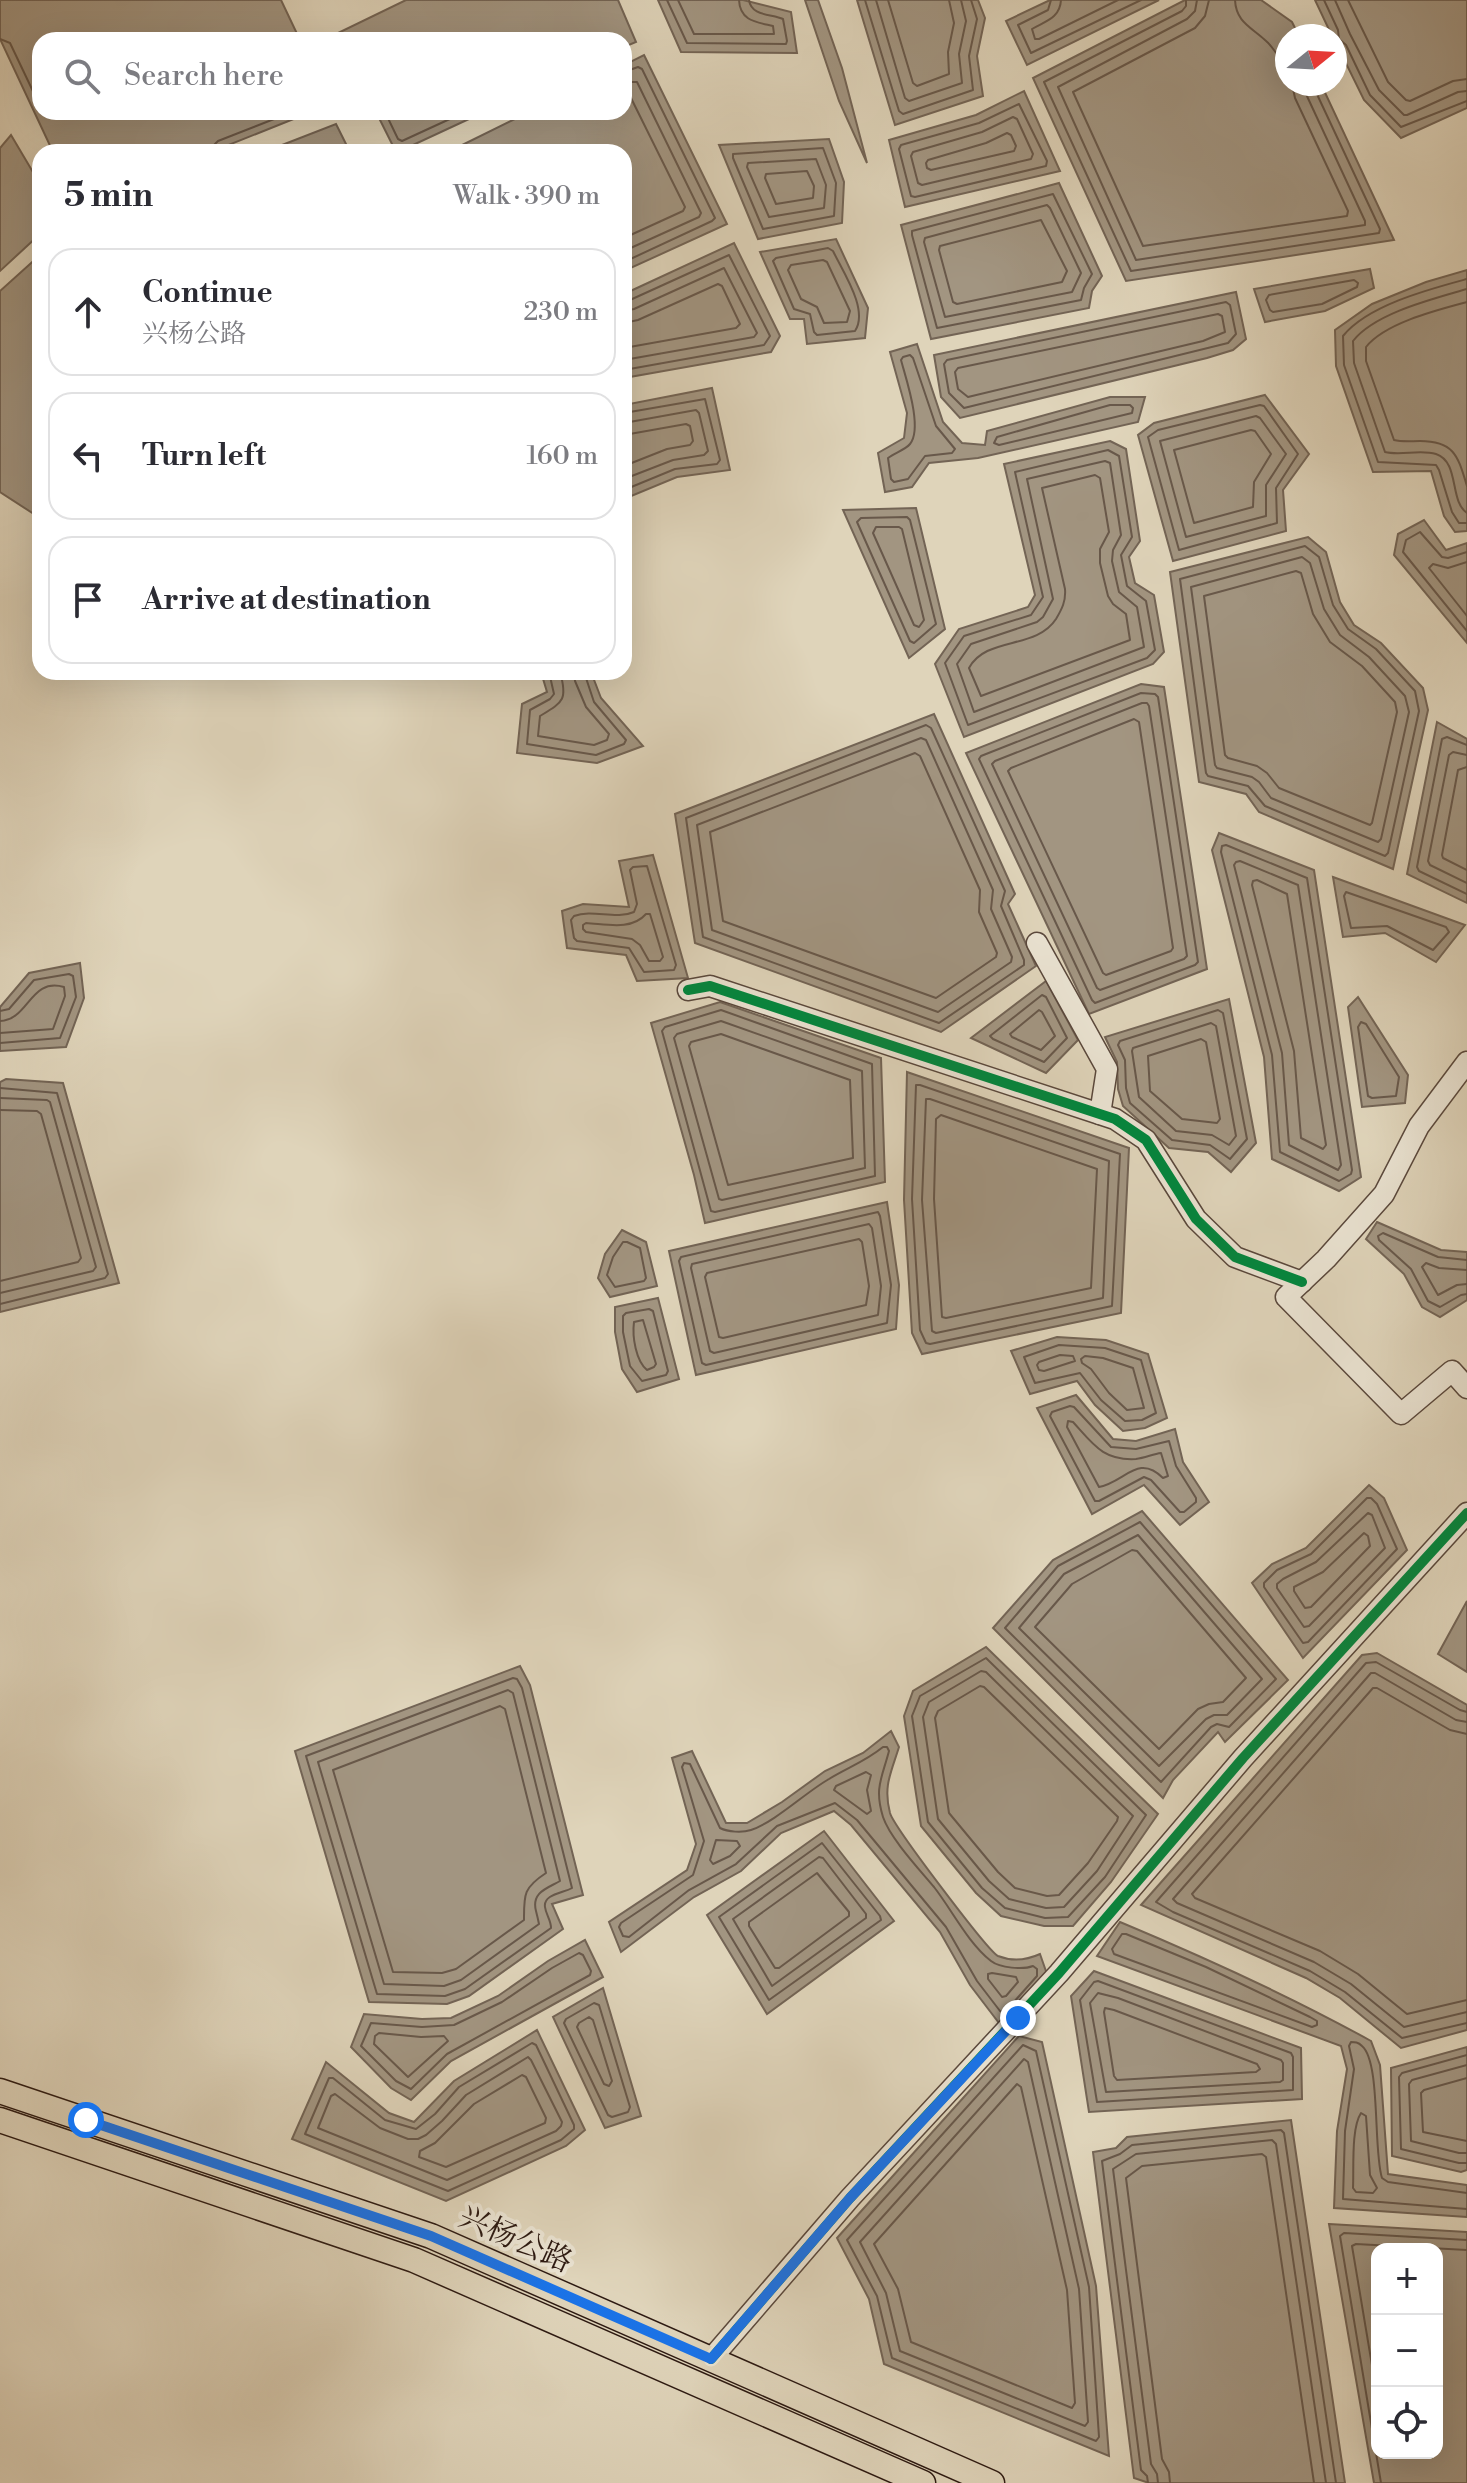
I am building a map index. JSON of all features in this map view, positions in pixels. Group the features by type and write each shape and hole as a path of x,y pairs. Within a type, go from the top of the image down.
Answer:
{"main road":[{"name":"兴杨公路","path":"0,2091 431,2236 992,2483"},
{"name":"兴杨公路","path":"0,2120 414,2260 923,2483"}],"street":[{"path":"1037,943 1107,1069 1100,1114"},
{"path":"688,990 710,986 1115,1119 1146,1140 1196,1219 1235,1257 1302,1282"},
{"path":"1467,1062 1419,1126 1384,1194 1326,1259 1286,1297 1401,1414 1452,1371 1467,1388"},
{"path":"711,2359 850,2198 1059,1973 1243,1758 1467,1513"}],"water":[{"path":"0,0 281,0 296,32 32,32 32,107 0,39"},
{"path":"406,0 618,0 632,32 340,32"},
{"path":"658,0 743,0 791,12 797,53 681,52"},
{"path":"805,0 818,0 842,68 867,163 839,101"},
{"path":"857,0 978,0 985,18 977,56 983,96 895,125"},
{"path":"1050,0 1159,0 1027,65 1006,21"},
{"path":"1185,0 1261,0 1293,24 1275,24 1275,96 1327,96 1394,240 1126,281 1033,78"},
{"path":"1315,0 1467,0 1467,108 1401,138 1364,100 1347,65 1347,24 1326,24"},
{"path":"644,55 727,224 632,267 632,144 464,144 513,120 632,120 632,61"},
{"path":"1024,91 1060,171 905,207 889,140 976,115"},
{"path":"38,120 291,120 231,144 49,144"},
{"path":"380,120 467,120 415,144 392,144"},
{"path":"336,124 346,144 285,144"},
{"path":"11,135 32,170 32,241 0,271 0,148"},
{"path":"829,139 844,182 842,223 758,239 719,145"},
{"path":"1059,183 1102,276 1092,291 1089,308 931,339 901,225"},
{"path":"836,239 868,308 865,338 807,344 804,319 790,319 760,252"},
{"path":"734,243 780,336 771,352 632,377 632,290"},
{"path":"32,262 32,513 0,492 0,291"},
{"path":"1370,269 1374,288 1325,311 1265,322 1254,289"},
{"path":"1467,270 1467,531 1455,532 1444,516 1431,471 1373,472 1336,366 1335,330 1372,304 1426,282"},
{"path":"1236,292 1246,339 1233,350 960,418 941,397 934,355"},
{"path":"917,344 943,422 962,443 985,445 987,431 1110,397 1145,397 1138,422 978,458 929,463 912,487 885,492 878,453 904,438 907,413 890,352"},
{"path":"712,388 730,470 677,477 632,496 632,403"},
{"path":"1265,395 1309,454 1283,490 1286,531 1173,561 1138,435 1154,423"},
{"path":"1110,441 1126,449 1140,541 1129,557 1135,583 1154,595 1164,652 1153,664 964,737 935,664 959,629 1028,607 1035,595 1004,464"},
{"path":"916,508 945,629 909,658 843,510"},
{"path":"1424,520 1446,550 1467,543 1467,643 1394,555 1398,534"},
{"path":"1308,537 1326,552 1340,602 1354,625 1381,643 1423,688 1428,710 1393,869 1259,812 1246,794 1199,782 1170,572"},
{"path":"543,680 594,680 601,698 643,746 597,763 517,753 522,704 547,692"},
{"path":"1141,684 1164,687 1207,969 1089,1014 966,753"},
{"path":"934,714 1015,894 1008,904 1036,966 941,1032 695,943 675,814"},
{"path":"1437,722 1467,739 1467,903 1407,874"},
{"path":"1219,833 1314,870 1361,1177 1339,1191 1272,1159 1264,1057 1212,850"},
{"path":"653,855 688,978 637,981 626,955 567,948 562,911 583,904 629,907 619,861"},
{"path":"1333,877 1465,925 1436,962 1385,933 1343,937"},
{"path":"80,963 84,998 66,1047 0,1051 0,1007 29,973"},
{"path":"1046,981 1078,1040 1046,1073 971,1038"},
{"path":"1358,997 1408,1075 1405,1103 1362,1107 1348,1007"},
{"path":"1229,999 1256,1143 1231,1172 1208,1152 1169,1148 1123,1106 1118,1089 1117,1062 1105,1037"},
{"path":"720,1002 881,1058 885,1182 705,1223 651,1023"},
{"path":"907,1072 1129,1148 1121,1313 922,1354 912,1333 904,1200"},
{"path":"6,1079 63,1083 119,1283 0,1312 0,1082"},
{"path":"887,1202 899,1285 896,1329 696,1375 669,1251"},
{"path":"1377,1222 1441,1250 1467,1252 1467,1300 1440,1317 1422,1307 1404,1274 1366,1239"},
{"path":"622,1230 646,1242 657,1286 610,1297 598,1278 605,1254"},
{"path":"658,1298 679,1379 637,1392 622,1369 615,1332 615,1307"},
{"path":"1057,1337 1106,1340 1148,1354 1167,1418 1145,1428 1123,1431 1095,1405 1077,1381 1030,1394 1011,1351"},
{"path":"1076,1395 1113,1439 1136,1441 1175,1429 1183,1462 1209,1502 1180,1525 1144,1485 1092,1514 1037,1408"},
{"path":"1369,1485 1384,1498 1407,1550 1303,1658 1252,1583 1272,1564 1306,1548"},
{"path":"1142,1511 1288,1680 1225,1742 1218,1732 1173,1780 1163,1798 993,1628 1053,1560"},
{"path":"1467,1601 1467,1672 1438,1654"},
{"path":"986,1647 1158,1814 1111,1882 1073,1926 1044,1926 1001,1916 976,1893 921,1826 904,1716 913,1691"},
{"path":"1377,1653 1467,1705 1467,2030 1401,2048 1340,1998 1306,1978 1141,1905 1362,1655"},
{"path":"520,1666 530,1685 583,1895 552,1904 563,1929 469,1996 447,2004 369,2002 295,1751"},
{"path":"891,1731 899,1747 888,1787 888,1803 895,1823 960,1912 998,1956 1020,1960 1040,1954 1048,1977 1002,2027 970,1985 940,1932 851,1825 834,1811 781,1833 741,1871 694,1897 621,1952 609,1922 687,1870 696,1844 672,1758 692,1751 726,1823 747,1823 825,1771 863,1753"},
{"path":"824,1831 894,1921 767,2014 707,1915"},
{"path":"1120,1922 1247,1978 1371,2041 1380,2065 1388,2174 1467,2185 1467,2217 1334,2208 1337,2131 1347,2069 1341,2046 1097,1956"},
{"path":"585,1940 603,1977 451,2061 411,2100 391,2088 351,2047 364,2014 451,2018 498,1996"},
{"path":"1094,1971 1301,2048 1302,2099 1089,2112 1071,1996"},
{"path":"603,1988 641,2116 605,2128 553,2017"},
{"path":"537,2030 585,2130 566,2146 446,2201 292,2139 326,2062 389,2113 414,2122 454,2081"},
{"path":"1019,2036 1042,2042 1096,2286 1109,2456 884,2364 869,2299 837,2238"},
{"path":"1467,2047 1467,2170 1461,2172 1392,2156 1391,2068"},
{"path":"1291,2120 1345,2483 1149,2483 1134,2478 1093,2152 1116,2148 1127,2137"},
{"path":"1329,2224 1467,2232 1467,2483 1374,2483"}],"cycle path":[{"path":"688,990 710,986 1115,1119 1146,1140 1196,1219 1235,1257 1302,1282"},
{"path":"711,2359 850,2198 1059,1973 1243,1758 1467,1513"}],"route":[{"path":"86,2120 431,2236 711,2359 850,2198 1018,2018"}]}
